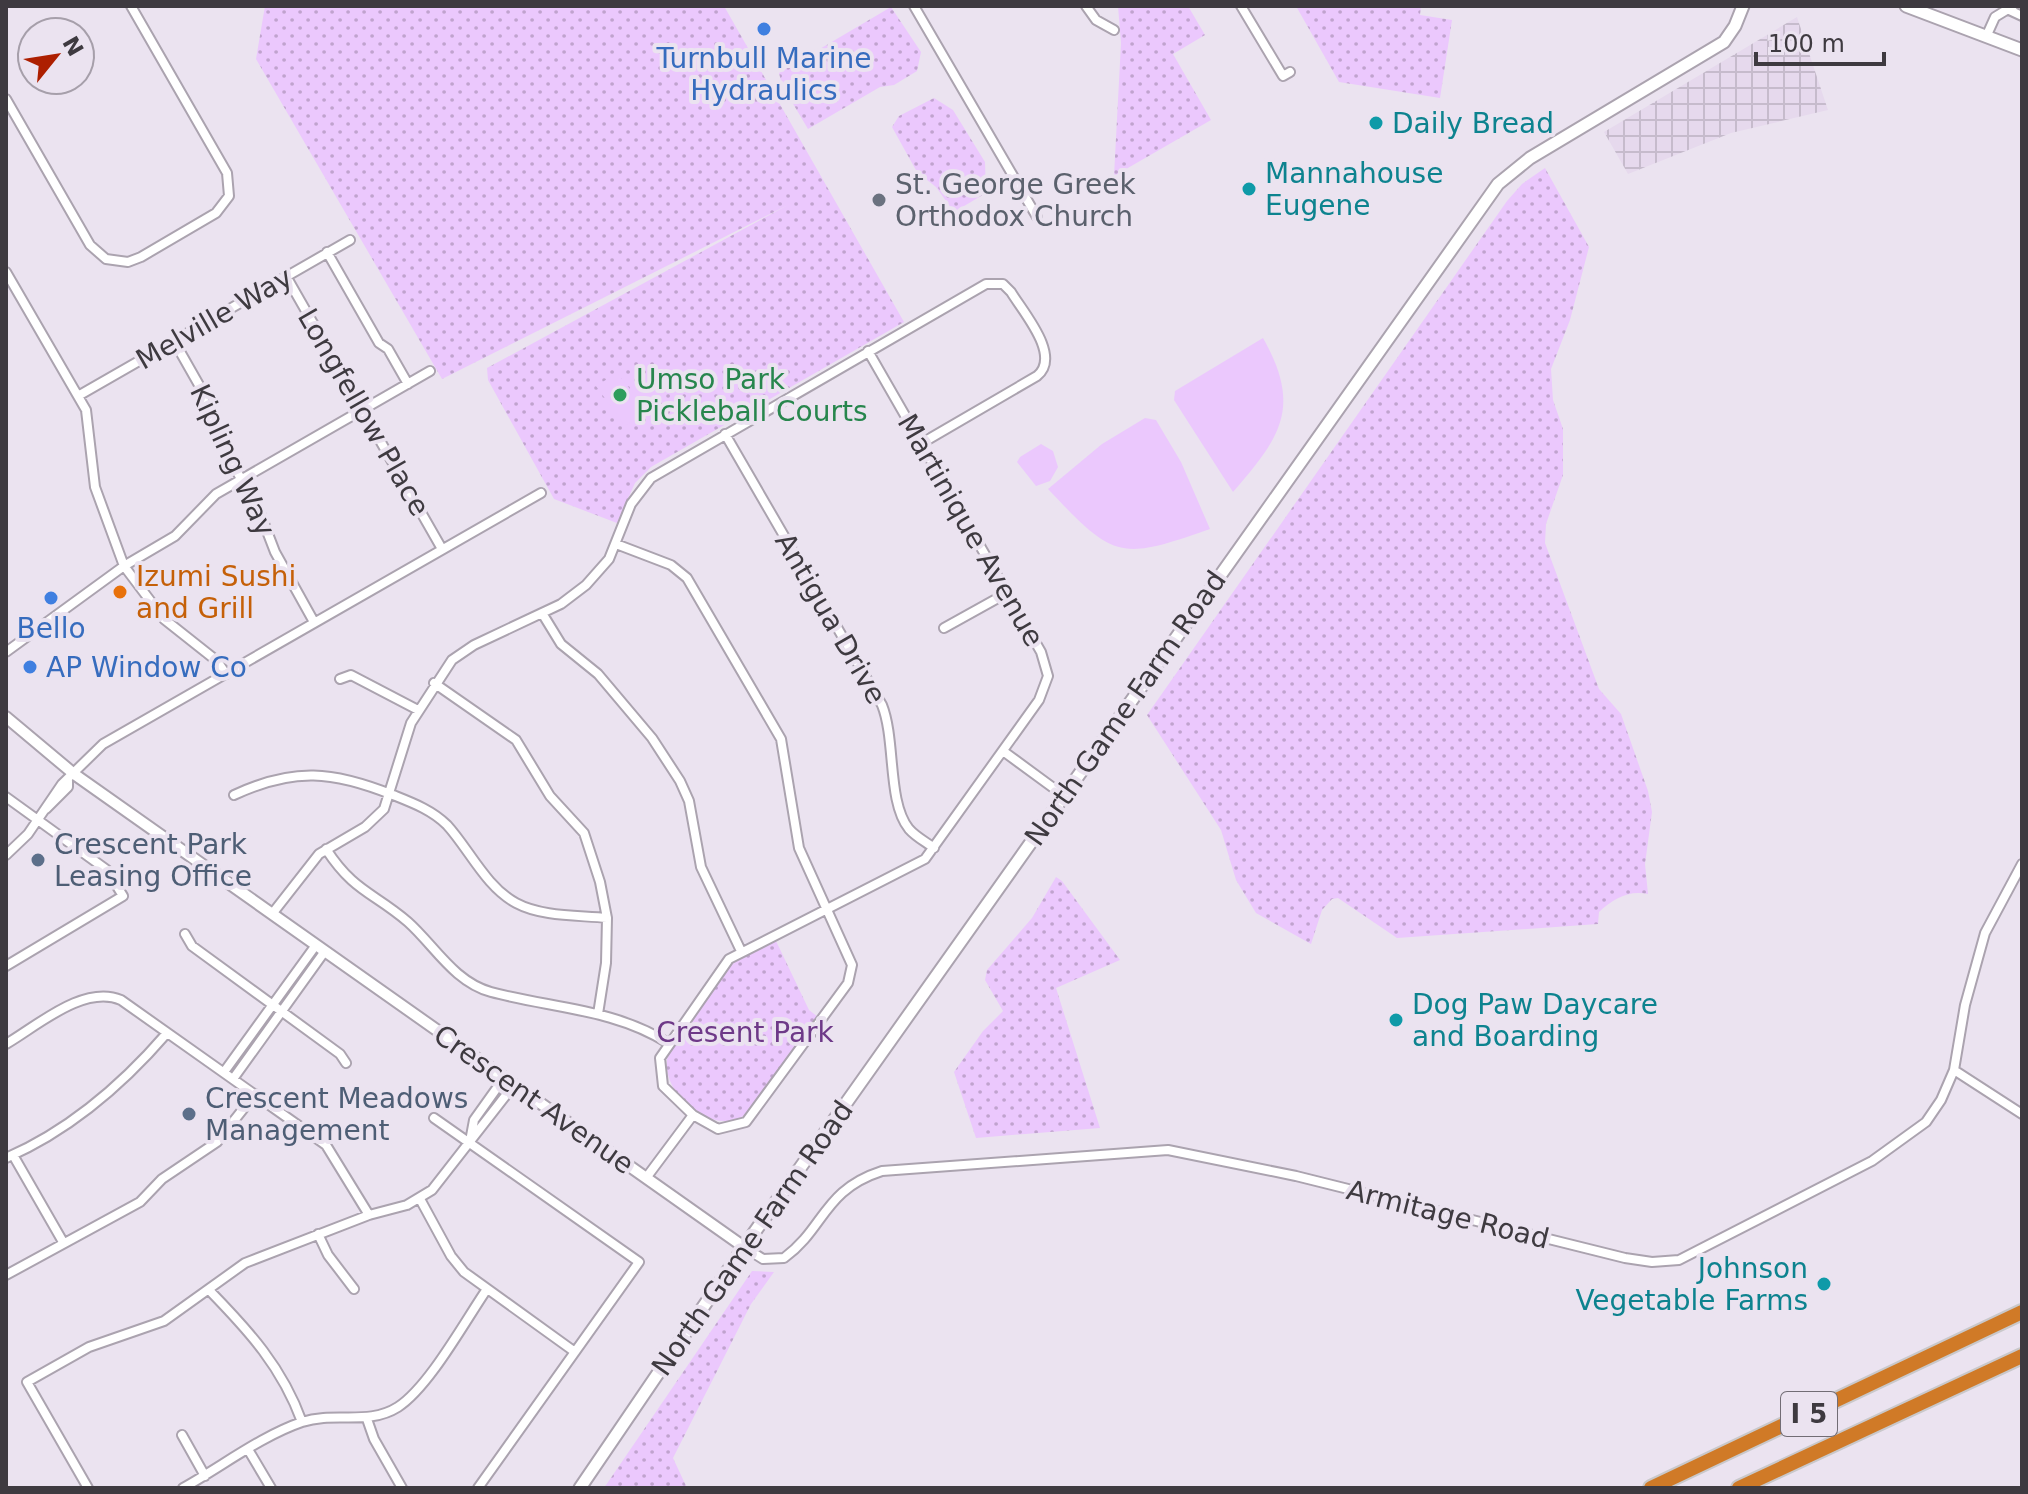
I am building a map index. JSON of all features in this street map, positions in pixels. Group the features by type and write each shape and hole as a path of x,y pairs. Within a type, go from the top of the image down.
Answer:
{"highway":[{"name":"I 5","path":"1651,1488 2022,1312"},
{"name":"I 5","path":"1739,1488 2022,1356"}],"main road":[{"name":"North Game Farm Road","path":"580,1488 744,1247 1498,184 1530,158 1724,42 1743,6"},
{"path":"1906,6 2022,50"}],"street":[{"path":"6,99 90,245 106,259 134,260 216,213 229,196 227,173 131,6"},
{"path":"914,6 1037,217"},
{"path":"1086,6 1096,20 1114,30"},
{"path":"1241,6 1283,76 1290,72"},
{"path":"1986,37 1994,19 2005,8 2022,16"},
{"name":"Melville Way","path":"78,396 350,240"},
{"path":"327,252 379,343 389,351 408,384"},
{"path":"6,272 89,420 91,465 99,502 124,566 164,619 217,661 226,674"},
{"name":"Longfellow Place","path":"286,276 442,549"},
{"path":"272,914 308,866 326,849 376,818 390,794 401,750 418,710 452,660 466,649 542,613 574,594 600,572 616,544 631,504 649,481 986,284 1003,284 1011,292 1046,352 1045,368 1037,376 922,443"},
{"name":"Kipling Way","path":"174,341 195,377 216,434 314,622"},
{"name":"Martinique Avenue","path":"693,1115 671,1097 660,1081 660,1058 729,959 913,867 934,848 1003,751 1039,700 1048,676 1041,652 868,351"},
{"path":"6,652 124,566 175,536 212,497 430,371"},
{"name":"Antigua Drive","path":"725,434 882,705 888,723 902,815 910,829 934,848"},
{"path":"6,855 38,821 48,803 105,743 541,493"},
{"path":"616,544 671,565 693,586 781,739 799,848 849,954 850,980 748,1119 732,1131 713,1127 693,1115 646,1178"},
{"path":"944,628 1007,593"},
{"path":"542,613 561,644 594,670 648,734 680,781 689,801 702,872 741,951"},
{"path":"340,679 351,675 418,710"},
{"path":"434,683 504,730 526,751 550,796 584,833 600,882 607,918 606,963 598,1014"},
{"name":"Crescent Avenue","path":"6,717 71,778 272,914 744,1247"},
{"path":"1003,751 1063,795"},
{"path":"234,795 273,779 308,774 340,777 427,810 444,822 497,888 514,901 543,911 607,918"},
{"path":"6,797 107,870 123,896 9,964 6,951"},
{"path":"326,849 352,884 405,919 440,958 480,988 637,1025 668,1043"},
{"name":"Armitage Road","path":"744,1247 763,1259 784,1258 834,1199 854,1183 882,1171 1168,1150 1296,1176 1625,1258 1671,1261 1708,1248 1903,1141 1933,1113 1954,1070 1968,991 1981,943 2001,899 2022,864"},
{"path":"185,934 192,946 340,1054 346,1063"},
{"path":"224,1072 272,1005 320,948"},
{"path":"233,1079 281,1012 320,948"},
{"path":"6,1044 81,1001 97,995 121,1000 329,1147 369,1215"},
{"path":"63,1242 10,1157 99,1100 143,1061 167,1033"},
{"path":"1954,1070 2022,1114"},
{"path":"469,1138 474,1120 504,1078"},
{"path":"88,1488 27,1382 89,1347 164,1321 245,1263 369,1215 420,1199 436,1184 469,1138 484,1126 514,1085"},
{"path":"6,1275 132,1207 162,1179 217,1142 255,1094"},
{"path":"434,1118 469,1138 639,1262 478,1488"},
{"path":"420,1199 455,1262 575,1352"},
{"path":"318,1234 328,1255 354,1289"},
{"path":"183,1488 302,1422 331,1417 367,1419 384,1414 410,1397 487,1289"},
{"path":"209,1290 270,1355 290,1389 302,1422"},
{"path":"367,1419 374,1439 402,1488"},
{"path":"182,1435 205,1476"},
{"path":"249,1451 271,1488"}],"shaded area":[{"path":"1797,17 1828,110 1731,133 1628,174 1604,132"}],"green space":[{"path":"265,6 724,6 904,322 651,467 635,483 617,523 554,499 488,380 487,368 788,205 442,379 256,59"},
{"path":"1118,6 1188,6 1205,35 1173,54 1211,120 1114,176 1121,43"},
{"path":"1296,6 1421,6 1420,15 1452,20 1440,98 1339,82"},
{"path":"891,7 921,52 917,71 894,85 880,87 808,129 782,85 779,73"},
{"path":"934,98 953,110 985,162 986,193 954,212 936,187 917,172 892,127 899,116"},
{"path":"1545,168 1589,247 1570,320 1551,369 1553,400 1563,429 1563,475 1546,524 1545,543 1599,689 1621,714 1648,791 1652,812 1645,864 1648,894 1634,893 1615,900 1599,912 1598,924 1397,938 1338,898 1332,899 1322,910 1311,944 1256,913 1236,880 1221,830 1147,715 1507,201 1522,184"},
{"path":"1263,338 1282,383 1281,420 1263,454 1233,492 1174,400 1175,391"},
{"path":"617,373 634,394 649,385 660,404 625,426 596,386"},
{"path":"1145,418 1156,420 1181,462 1210,529 1156,546 1136,549 1120,547 1104,541 1088,529 1048,489 1102,444"},
{"path":"1041,444 1053,451 1058,467 1050,481 1036,486 1017,462"},
{"path":"1056,877 1120,960 1056,988 1100,1128 976,1138 954,1072 983,1031 1003,1011 985,980 987,970 1032,918"},
{"name":"Cresent Park","path":"776,941 809,1010 818,1017 746,1114 734,1120 720,1121 706,1117 693,1110 673,1087 667,1060 698,1008 731,966 746,954"},
{"path":"752,1271 774,1272 751,1304 673,1458 687,1488 604,1488"}],"place":[{"name":"Turnbull Marine Hydraulics","path":"764,29"},
{"name":"Daily Bread","path":"1376,123"},
{"name":"Mannahouse Eugene","path":"1249,189"},
{"name":"St. George Greek Orthodox Church","path":"879,200"},
{"name":"Umso Park Pickleball Courts","path":"620,395"},
{"name":"Izumi Sushi and Grill","path":"120,592"},
{"name":"Bello","path":"51,598"},
{"name":"AP Window Co","path":"30,667"},
{"name":"Crescent Park Leasing Office","path":"38,860"},
{"name":"Dog Paw Daycare and Boarding","path":"1396,1020"},
{"name":"Crescent Meadows Management","path":"189,1114"},
{"name":"Johnson Vegetable Farms","path":"1824,1284"}]}
